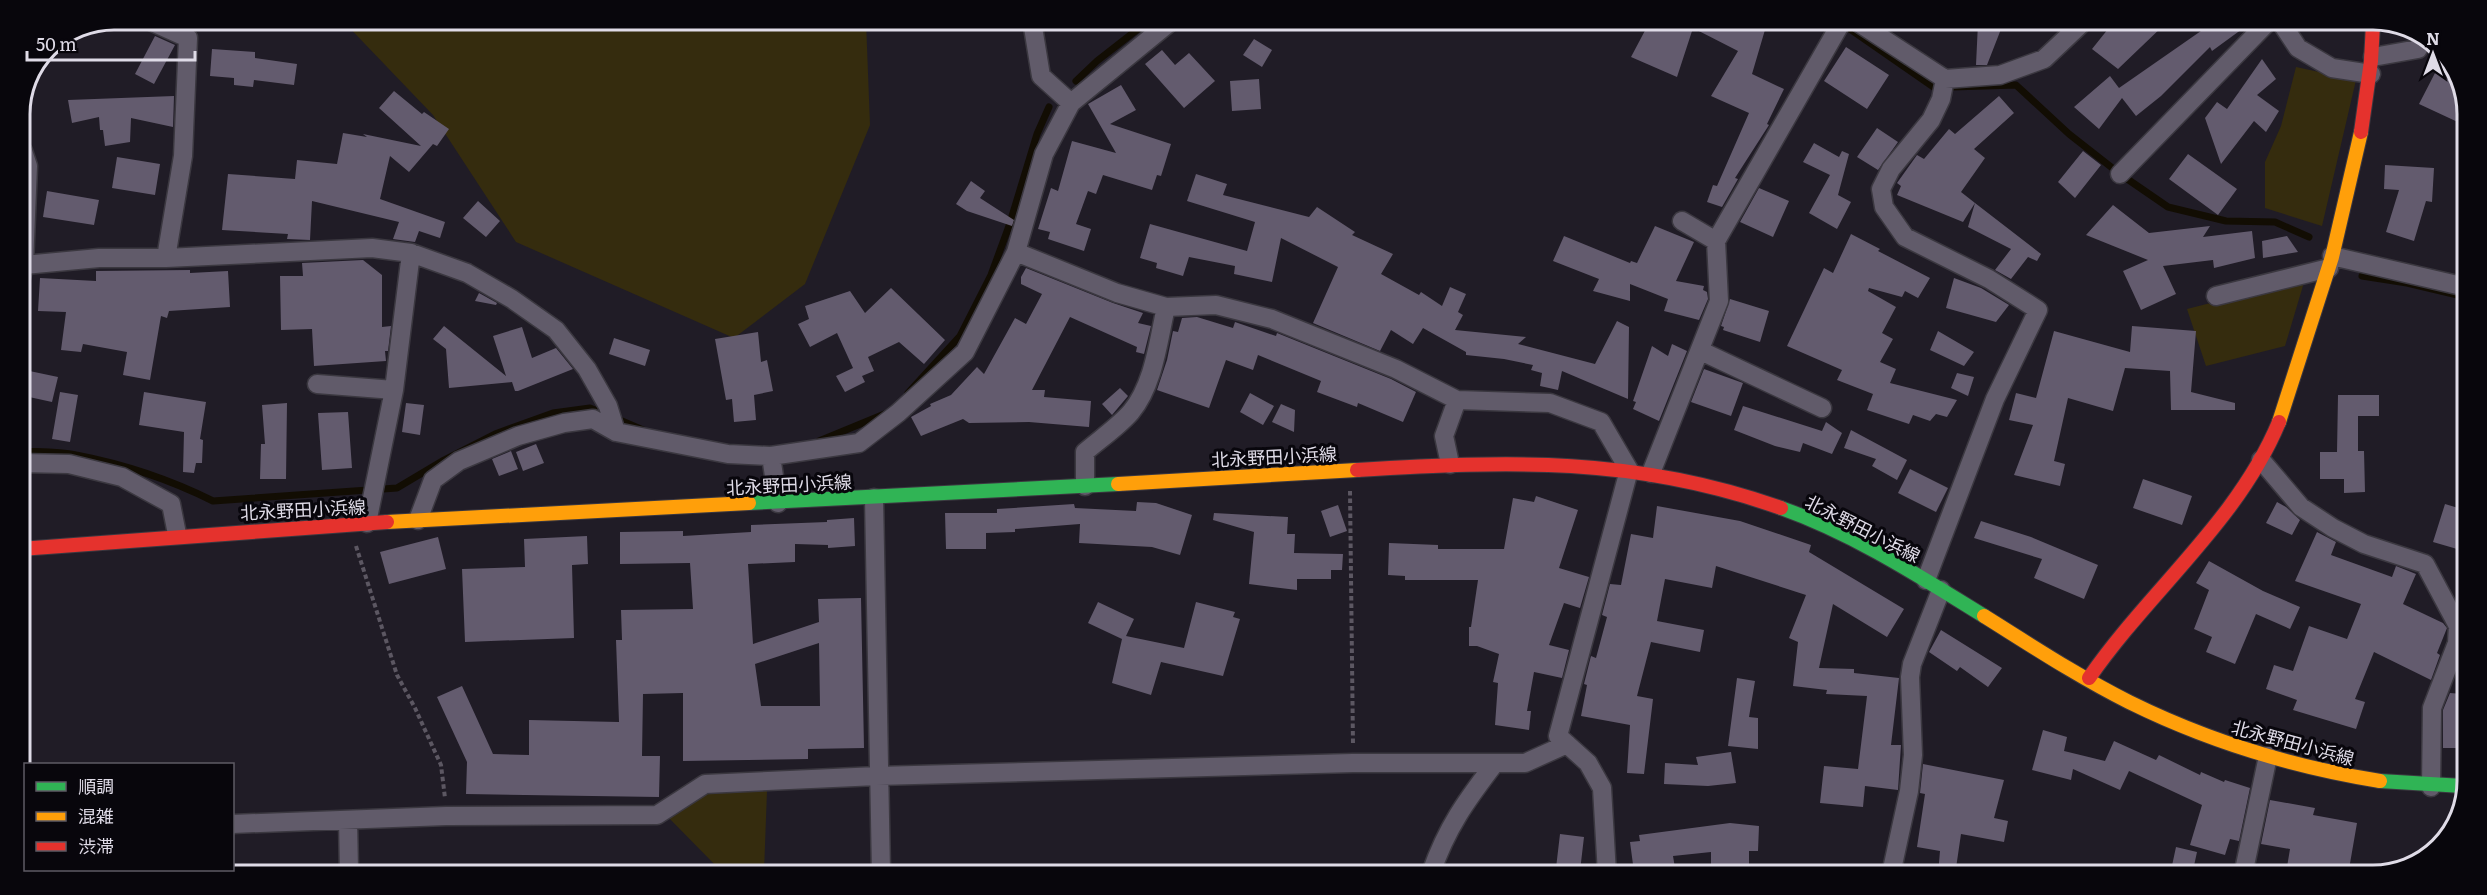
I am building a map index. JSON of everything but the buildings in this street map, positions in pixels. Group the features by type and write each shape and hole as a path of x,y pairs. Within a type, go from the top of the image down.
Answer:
{"main road":[{"path":"2089,678 2109,646 2139,610 2202,544 2261,460 2287,400 2331,262 2356,154 2372,66 2373,30"},
{"name":"北永野田小浜線","path":"30,548 177,534 360,523 874,498 1450,464 1557,464 1629,470 1651,473 1758,500 1840,532 2140,708 2235,747 2330,772 2379,782 2431,787 2456,786"}],"street":[{"path":"166,258 183,156 188,38 170,30"},
{"path":"1033,30 1041,76 1071,103"},
{"path":"418,520 432,480 459,461 518,436 564,423 594,419 615,431 728,454 771,456 859,442 898,413 965,352 1016,252 1044,154 1071,103 1160,30"},
{"path":"1651,473 1719,301 1716,241 1838,30"},
{"path":"1870,30 1946,79 2000,75 2044,59 2075,30"},
{"path":"2120,174 2260,30"},
{"path":"2286,30 2298,48 2331,68 2372,66 2418,49 2420,44"},
{"path":"1893,865 1909,791 1913,755 1910,677 1912,664 1933,585 1995,399 2037,309 1989,279 1905,237 1884,207 1881,189 1891,170 1931,120 1941,99 1946,79"},
{"path":"1682,221 1716,241"},
{"path":"30,270 99,258 166,258 372,248 411,253 467,273 512,299 556,330 586,369 608,406 615,431"},
{"path":"1016,252 1117,293 1166,307 1216,305 1272,319 1396,369 1457,400 1550,403 1601,422 1629,470 1558,736 1588,763 1602,788 1606,865"},
{"path":"360,523 371,503 394,390 411,253"},
{"path":"2216,296 2331,262 2457,285"},
{"path":"1085,486 1085,452 1130,414 1142,396 1154,360 1166,307"},
{"path":"1701,351 1822,408"},
{"path":"317,384 394,390"},
{"path":"1450,464 1444,436 1457,400"},
{"path":"771,456 778,503"},
{"path":"2261,460 2301,507 2333,528 2364,544 2425,564 2457,616"},
{"path":"30,463 69,464 122,477 171,504 177,534"},
{"path":"874,498 880,865"},
{"path":"2431,787 2432,708 2457,643"},
{"path":"234,824 447,816 657,815 705,784 877,776 1353,763 1525,763 1567,744"},
{"path":"2245,865 2268,756"},
{"path":"1434,865 1442,842 1459,810 1495,763"},
{"path":"348,820 349,865"}],"path":[{"path":"1349,470 1353,763"},
{"path":"360,523 357,552 397,675 441,765 447,816"}],"shaded area":[{"path":"352,30 866,30 870,125 805,284 734,338 516,242 433,115"},
{"path":"2296,67 2356,80 2322,226 2265,208 2265,162 2281,126"},
{"path":"2305,279 2285,346 2206,366 2187,309"},
{"path":"709,791 767,791 764,865 715,865 667,816"}],"waterway":[{"path":"1076,81 1097,61 1137,30"},
{"path":"1851,30 1935,88 1941,88"},
{"path":"1952,87 2016,85 2069,134 2120,174 2168,207 2226,221 2275,222 2309,237"},
{"path":"908,393 960,336 991,275 1009,226 1037,134 1049,107"},
{"path":"2362,276 2407,283 2457,295"},
{"path":"30,451 69,454 111,463 146,473 213,501 397,488 444,460 495,434 553,413 590,408 604,414"},
{"path":"819,441 887,413"},
{"path":"615,418 643,430"}],"traffic: fast":[{"path":"749,503 1118,484"},
{"path":"1781,508 1860,543 1984,616"},
{"path":"2380,781 2457,786"}],"traffic: slow":[{"path":"2279,422 2332,257 2361,132"},
{"path":"1118,484 1357,470"},
{"path":"387,522 749,503"},
{"path":"1984,616 2110,692 2189,729 2283,760 2380,781"}],"traffic: jam":[{"path":"2361,132 2371,61 2373,30"},
{"path":"2089,678 2138,615 2217,524 2262,458 2279,422"},
{"path":"1357,470 1519,464 1571,466 1675,479 1727,491 1781,508"},
{"path":"30,548 387,522"}]}
